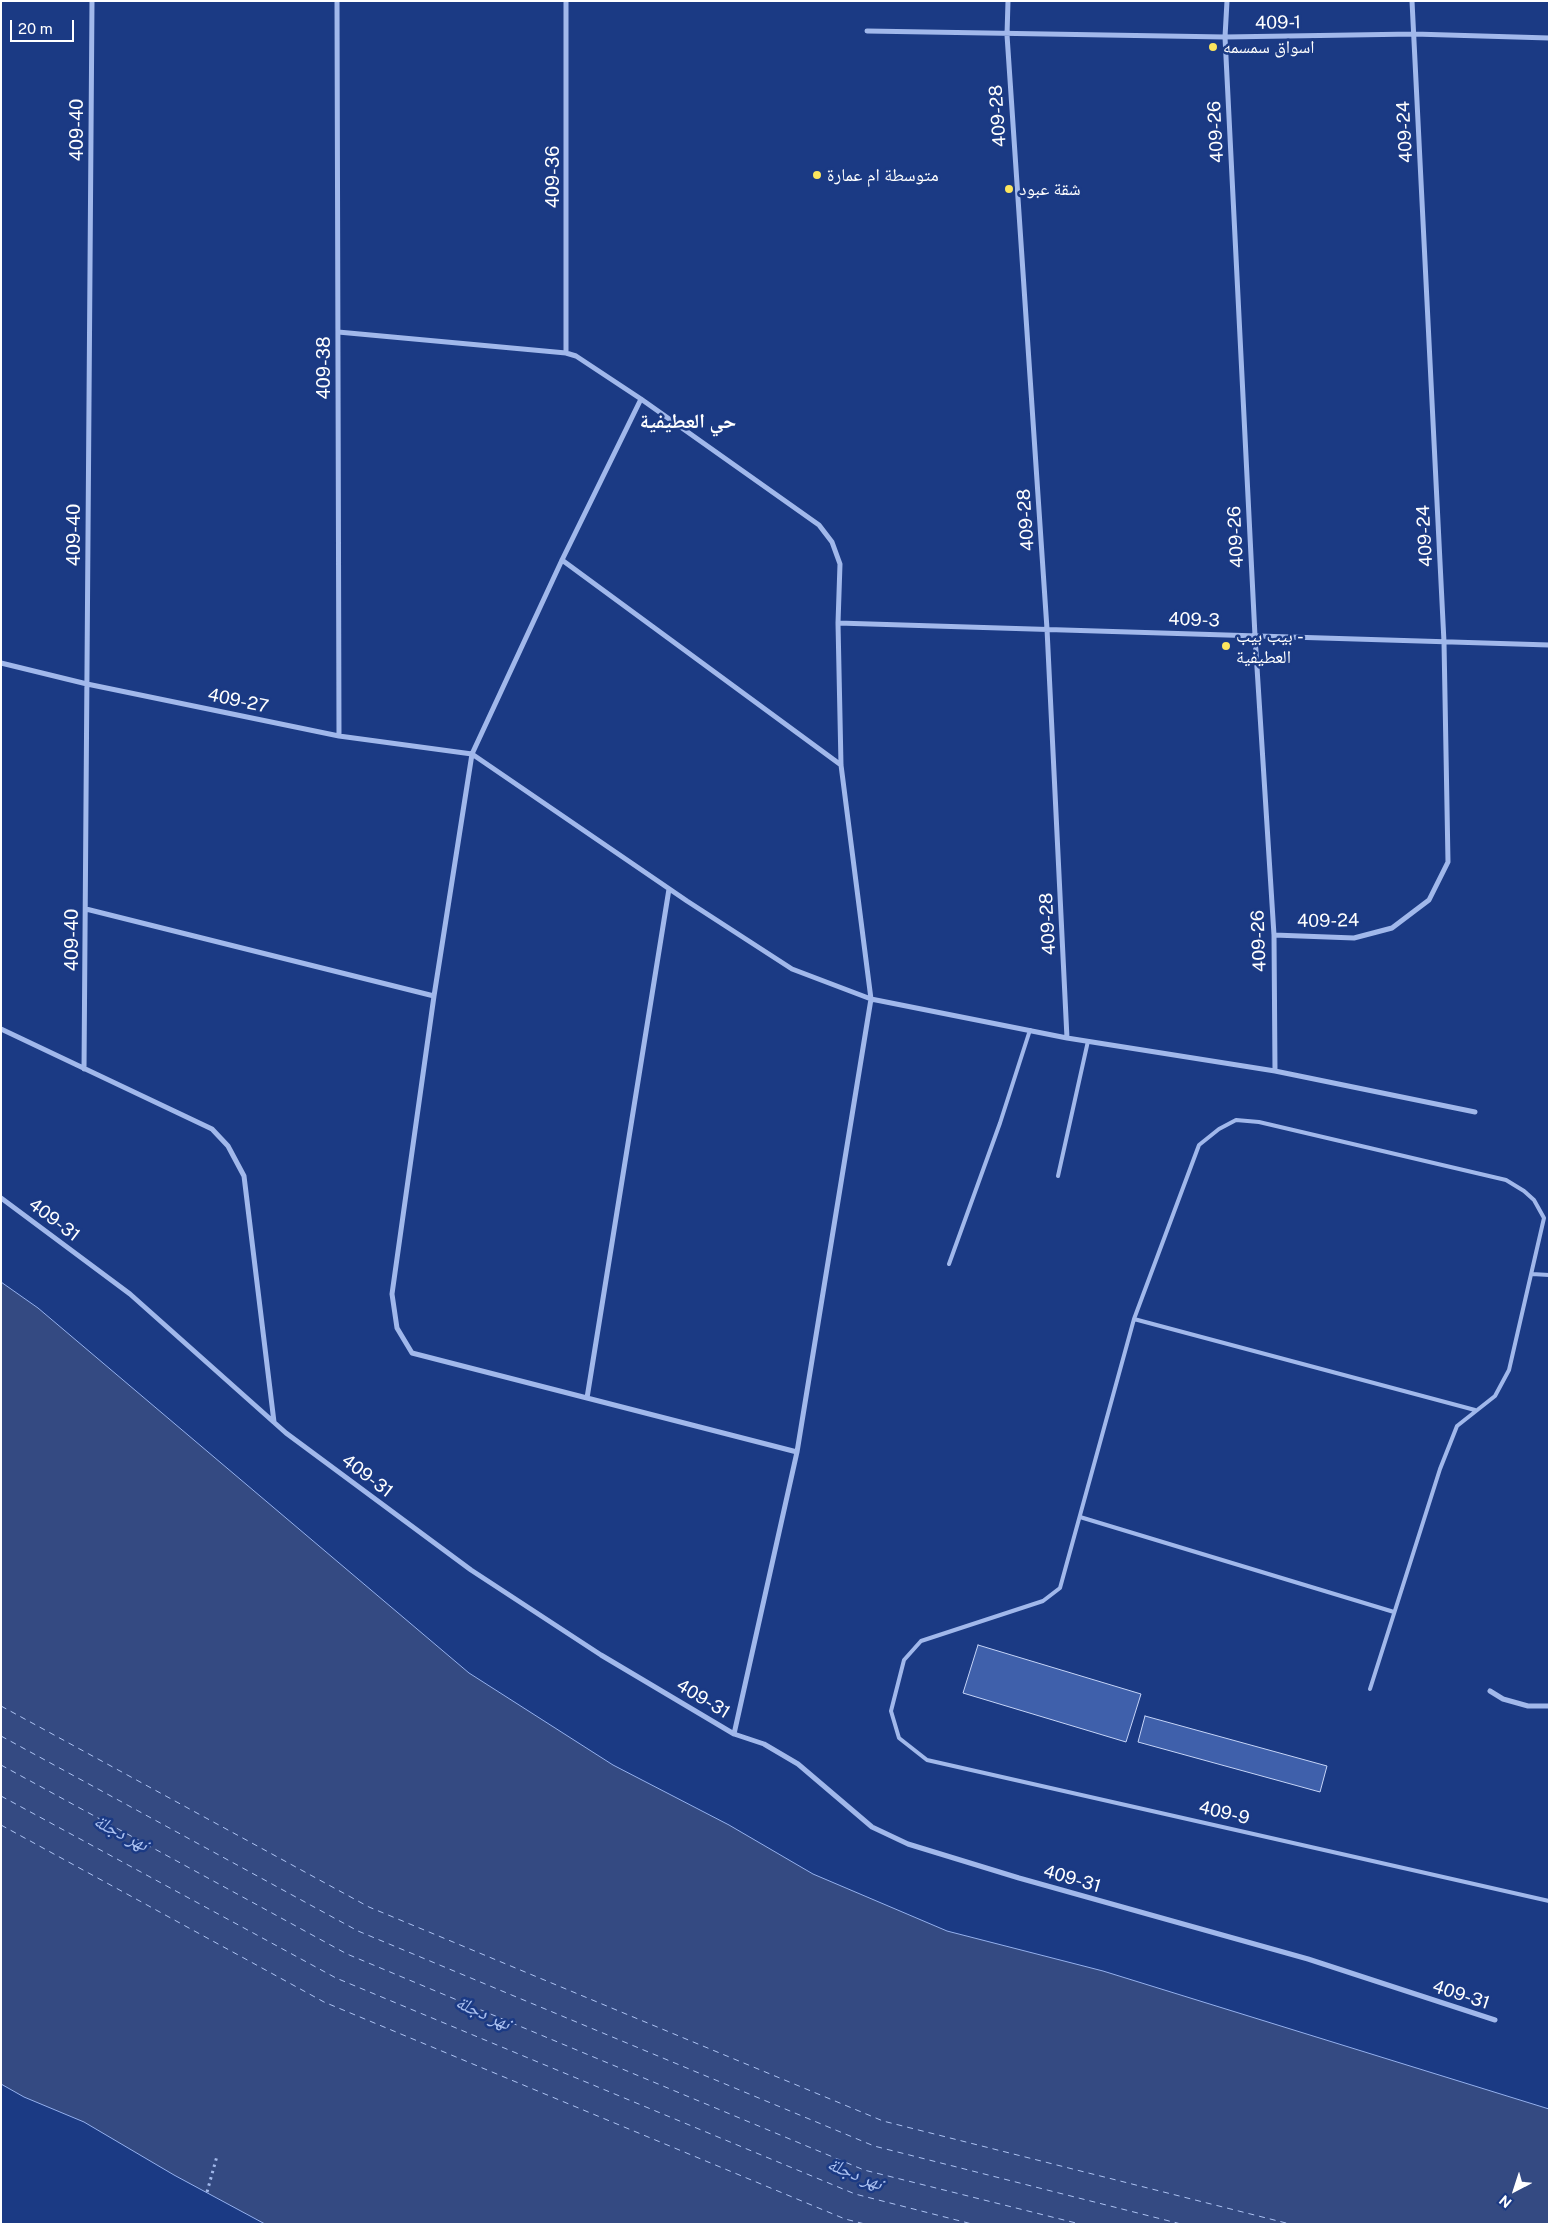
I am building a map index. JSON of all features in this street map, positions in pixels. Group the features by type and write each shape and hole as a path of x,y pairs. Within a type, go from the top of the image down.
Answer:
{"street":[{"name":"409-40","path":"84,1069 92,1"},
{"name":"409-38","path":"337,1 339,736"},
{"name":"409-36","path":"566,1 566,353"},
{"name":"409-28","path":"1008,1 1007,35 1047,629 1067,1038"},
{"name":"409-26","path":"1227,1 1224,37 1255,636 1274,935 1275,1071"},
{"name":"409-24","path":"1274,935 1354,938 1392,928 1429,900 1448,862 1444,642 1412,1"},
{"name":"409-1","path":"867,31 1007,35 1224,37 1414,34 1549,38"},
{"path":"338,332 566,353 584,360 819,525 832,542 840,564 838,623 841,765 871,999 797,1452 734,1734"},
{"path":"641,399 562,560 472,754 434,996 392,1294 397,1328 412,1353 797,1452"},
{"path":"562,560 841,765"},
{"name":"409-3","path":"838,623 1549,645"},
{"name":"409-27","path":"1,663 87,684 339,736 472,754"},
{"path":"472,754 669,889 792,969 871,999 1067,1038 1275,1071 1475,1112"},
{"path":"587,1398 669,889"},
{"path":"86,909 434,996"},
{"path":"1,1029 212,1129 228,1146 244,1176 274,1422"},
{"name":"409-31","path":"1,1198 130,1294 274,1422 471,1570 601,1655 734,1734 764,1744 798,1764 872,1826 908,1844 1308,1960 1495,2020"},
{"path":"1490,1691 1503,1699 1528,1706 1549,1706"}],"lane":[{"path":"949,1264 1000,1123 1030,1030"},
{"path":"1058,1176 1088,1041"},
{"path":"1370,1689 1440,1469 1457,1426 1495,1396 1509,1370 1544,1218 1534,1200 1524,1191 1506,1180 1259,1122 1236,1120 1219,1128 1199,1145 1134,1319 1080,1517 1394,1612"},
{"path":"1532,1274 1549,1275"},
{"path":"1134,1319 1475,1410"},
{"name":"409-9","path":"1080,1517 1060,1588 1043,1601 921,1641 904,1660 891,1711 899,1738 927,1760 1549,1901"}],"path":[{"path":"207,2192 216,2156"}],"water":[{"name":"نهر دجلة","path":"1,1282 38,1308 469,1673 613,1765 729,1825 813,1874 947,1931 1103,1971 1549,2109 1549,2224 265,2224 174,2175 84,2122 24,2097 1,2084"}],"building":[{"path":"978,1645 1141,1694 1126,1742 963,1693"},
{"path":"1145,1716 1327,1766 1320,1792 1138,1742"}],"ferry route":[{"path":"1,1706 369,1907 883,2121 1290,2224"},
{"path":"1,1736 358,1931 874,2146 1181,2224"},
{"path":"1,1765 347,1954 864,2170 1080,2224"},
{"path":"1,1796 336,1978 855,2194 972,2224"},
{"path":"1,1825 324,2002 845,2219 865,2224"}],"place":[{"name":"اسواق سمسمه","path":"1213,47"},
{"name":"متوسطة ام عمارة","path":"817,175"},
{"name":"شقة عبود","path":"1009,189"},
{"name":"بيب بيب - العطيفية","path":"1226,646"}],"district":[{"name":"حي العطيفية","path":"688,422"}]}
